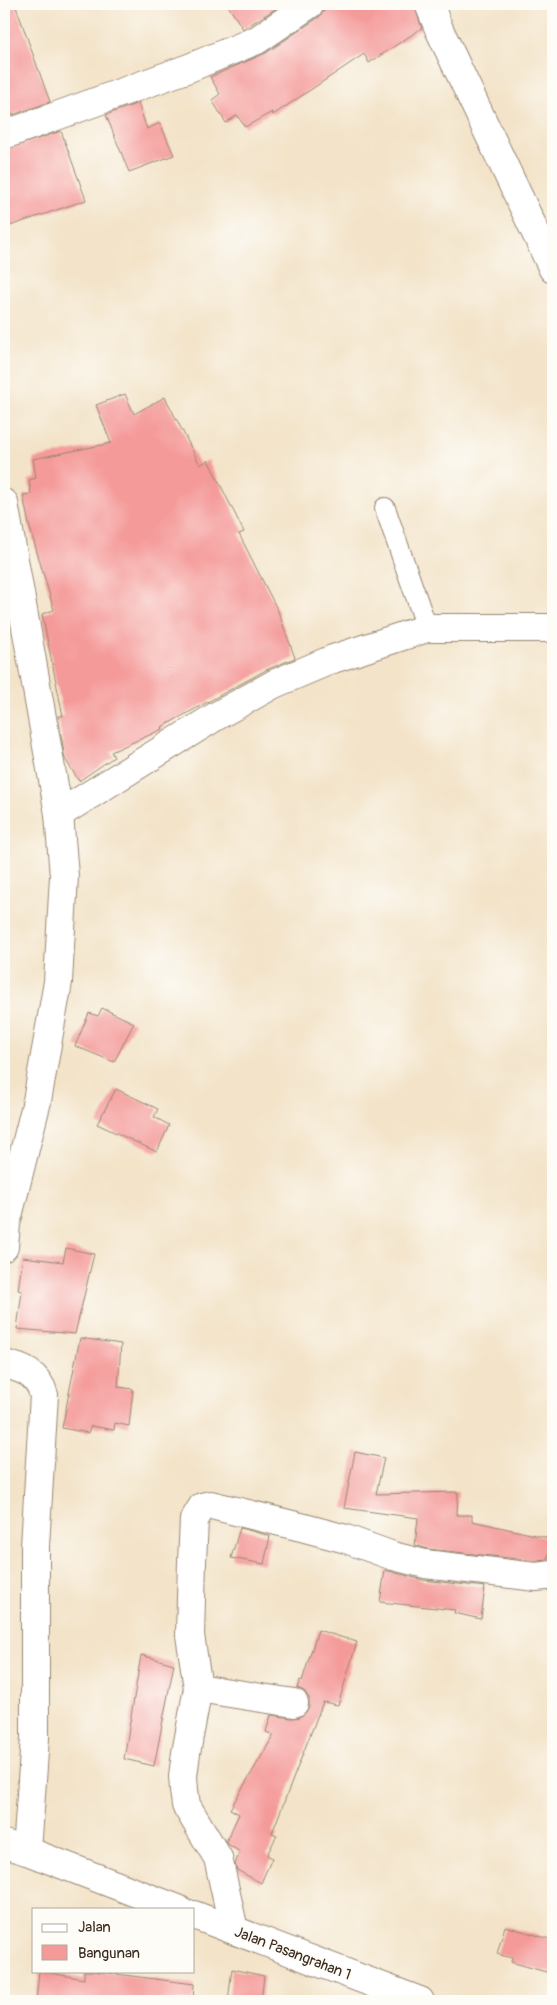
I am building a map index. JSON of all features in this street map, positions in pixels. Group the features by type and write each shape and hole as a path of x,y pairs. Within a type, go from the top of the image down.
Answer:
{"street":[{"path":"4,136 190,68 257,40 310,4"},
{"path":"429,4 439,29 553,269"},
{"path":"4,503 59,814 64,876 62,940 58,982 37,1101 6,1224 4,1247"},
{"path":"59,814 218,715 274,684 333,659 427,628 553,628"},
{"path":"4,1364 30,1372 41,1385 44,1395 35,1546 35,1738 10,1851 175,1908"},
{"path":"234,1930 218,1858 186,1805 183,1776 198,1688 190,1635 191,1571 194,1520 202,1507 211,1506 302,1527 346,1539 393,1556 425,1564 536,1577 553,1575"},
{"path":"198,1688 294,1703"},
{"name":"Jalan Pasangrahan 1","path":"195,1915 420,2001"}],"lane":[{"path":"385,508 427,628"}],"building":[{"path":"4,4 15,4 50,102 4,118"},
{"path":"227,4 283,4 243,29"},
{"path":"326,4 414,4 422,28 369,63 364,54 273,115 272,112 245,127 237,115 226,123 212,100 220,94 210,77 266,53 319,17 324,11"},
{"path":"138,103 147,129 160,123 174,155 129,172 106,115"},
{"path":"61,131 86,200 4,228 4,150"},
{"path":"125,394 134,414 165,397 200,465 208,460 244,532 239,534 278,611 295,658 266,670 162,727 163,729 111,752 114,757 79,781 65,759 58,716 63,716 42,614 54,610 29,525 23,495 31,494 29,480 36,478 33,459 111,443 96,405"},
{"path":"102,1008 134,1023 114,1062 75,1046 89,1013 98,1016"},
{"path":"116,1089 158,1109 154,1117 169,1125 157,1152 97,1124"},
{"path":"66,1248 94,1254 75,1334 17,1329 22,1291 18,1290 23,1257 63,1262"},
{"path":"80,1338 121,1344 118,1387 133,1389 129,1426 115,1423 114,1430 91,1426 88,1433 62,1428"},
{"path":"355,1452 384,1458 376,1494 458,1492 457,1515 472,1515 472,1521 553,1539 547,1560 536,1561 428,1549 415,1545 418,1518 344,1508"},
{"path":"240,1528 270,1536 264,1564 231,1558"},
{"path":"385,1570 423,1580 485,1587 481,1619 454,1613 455,1610 380,1602"},
{"path":"318,1630 357,1642 338,1705 323,1702 272,1833 277,1835 267,1855 272,1858 261,1883 237,1870 235,1864 240,1852 226,1842 239,1814 230,1809 274,1735 266,1732 271,1715 292,1718 300,1717 309,1706 309,1698 304,1691 297,1688 300,1680 302,1681"},
{"path":"141,1655 174,1664 154,1766 124,1759"},
{"path":"505,1926 553,1940 553,1974 511,1962 512,1958 497,1954"},
{"path":"232,1969 264,1976 261,2001 228,2001"},
{"path":"39,1972 84,1979 84,1972 101,1972 194,1984 193,2001 36,2001"}]}
